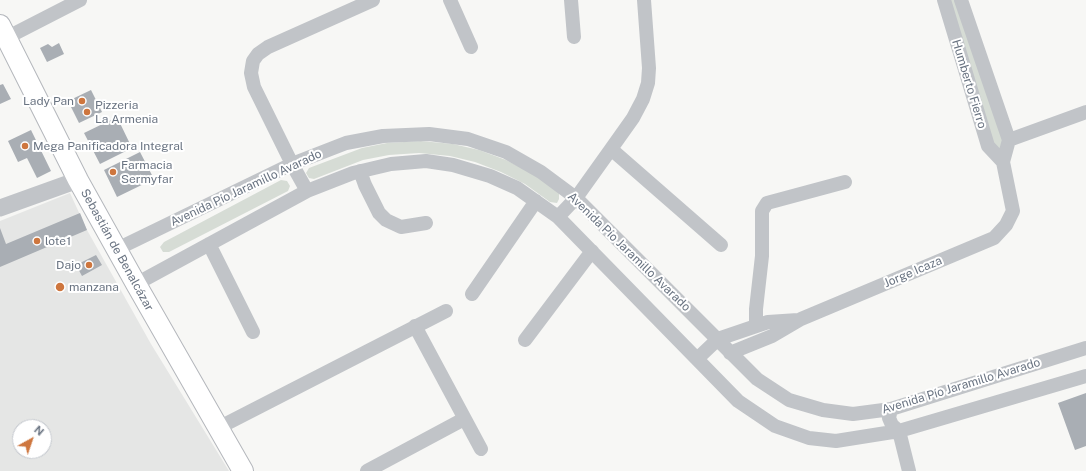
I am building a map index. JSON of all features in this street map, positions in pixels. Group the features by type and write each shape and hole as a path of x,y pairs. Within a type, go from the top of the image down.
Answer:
{"main road":[{"name":"Sebastián de Benalcázar","path":"3,32 78,180 243,471"}],"street":[{"path":"3,32 80,0"},
{"path":"307,191 254,87 251,73 255,57 268,47 372,0"},
{"path":"450,0 471,47"},
{"path":"571,0 574,38"},
{"path":"558,217 576,198 633,118 648,83 648,48 644,0"},
{"name":"Humberto Fierro","path":"944,0 988,146 1003,162"},
{"name":"Humberto Fierro","path":"961,0 1009,140"},
{"path":"1003,162 1009,140 1086,112"},
{"name":"Avenida Pío Jaramillo Avarado","path":"117,249 292,164 346,143 384,136 429,134 468,139 506,152 541,172 576,198 757,379 789,400 823,410 853,414 891,409 1086,348"},
{"path":"611,149 721,246"},
{"name":"Avenida Pío Jaramillo Avarado","path":"136,284 307,191 360,171 391,164 426,161 453,165 490,176 517,188 536,201 558,217 738,401 775,426 808,438 836,441 899,431 1086,376"},
{"name":"Jorge Icaza","path":"730,353 772,336 801,319 994,238 1006,225 1013,211 1003,162"},
{"path":"360,171 365,185 379,213 386,220 401,228 426,224"},
{"path":"0,208 78,180"},
{"path":"756,326 756,309 762,256 762,211 767,203 845,182"},
{"path":"472,294 536,201"},
{"path":"209,244 253,332"},
{"path":"525,340 592,251"},
{"path":"218,428 446,311"},
{"name":"Jorge Icaza","path":"718,339 768,322 801,319"},
{"path":"415,326 481,449"},
{"path":"697,359 718,339"},
{"path":"891,409 889,418 892,425 899,431 909,471"},
{"path":"367,471 464,419"}],"shaded area":[{"path":"945,0 959,0 1007,142 1002,155 989,145"},
{"path":"421,141 453,144 479,150 506,160 533,174 559,192 559,199 557,203 550,202 525,184 501,172 475,162 450,156 419,153 389,155 363,160 314,179 309,178 306,173 309,168 362,148 387,143"},
{"path":"281,180 287,181 290,186 288,191 169,252 163,252 160,247 164,242"},
{"name":"manzana","path":"70,193 87,230 151,344 229,471 0,471 0,221"}],"building":[{"path":"59,43 64,54 47,62 40,48 48,44 52,47"},
{"path":"3,84 11,99 0,104 0,85"},
{"path":"91,90 102,112 79,123 68,101"},
{"path":"117,117 132,148 100,164 84,133"},
{"name":"Mega Panificadora Integral","path":"31,130 51,171 37,178 27,158 18,162 8,141"},
{"path":"140,152 154,179 117,197 104,170"},
{"name":"lote1","path":"80,213 87,230 0,267 0,228 6,244"},
{"name":"Dajo","path":"96,255 102,265 82,276 76,265"},
{"path":"1086,393 1086,446 1075,450 1058,403"}],"place":[{"name":"Lady Pan","path":"82,101"},
{"name":"Pizzeria La Armenia","path":"87,112"},
{"name":"Mega Panificadora Integral","path":"25,146"},
{"name":"Farmacia Sermyfar","path":"113,172"},
{"name":"lote1","path":"37,241"},
{"name":"Dajo","path":"89,265"},
{"name":"manzana","path":"60,287"}]}
